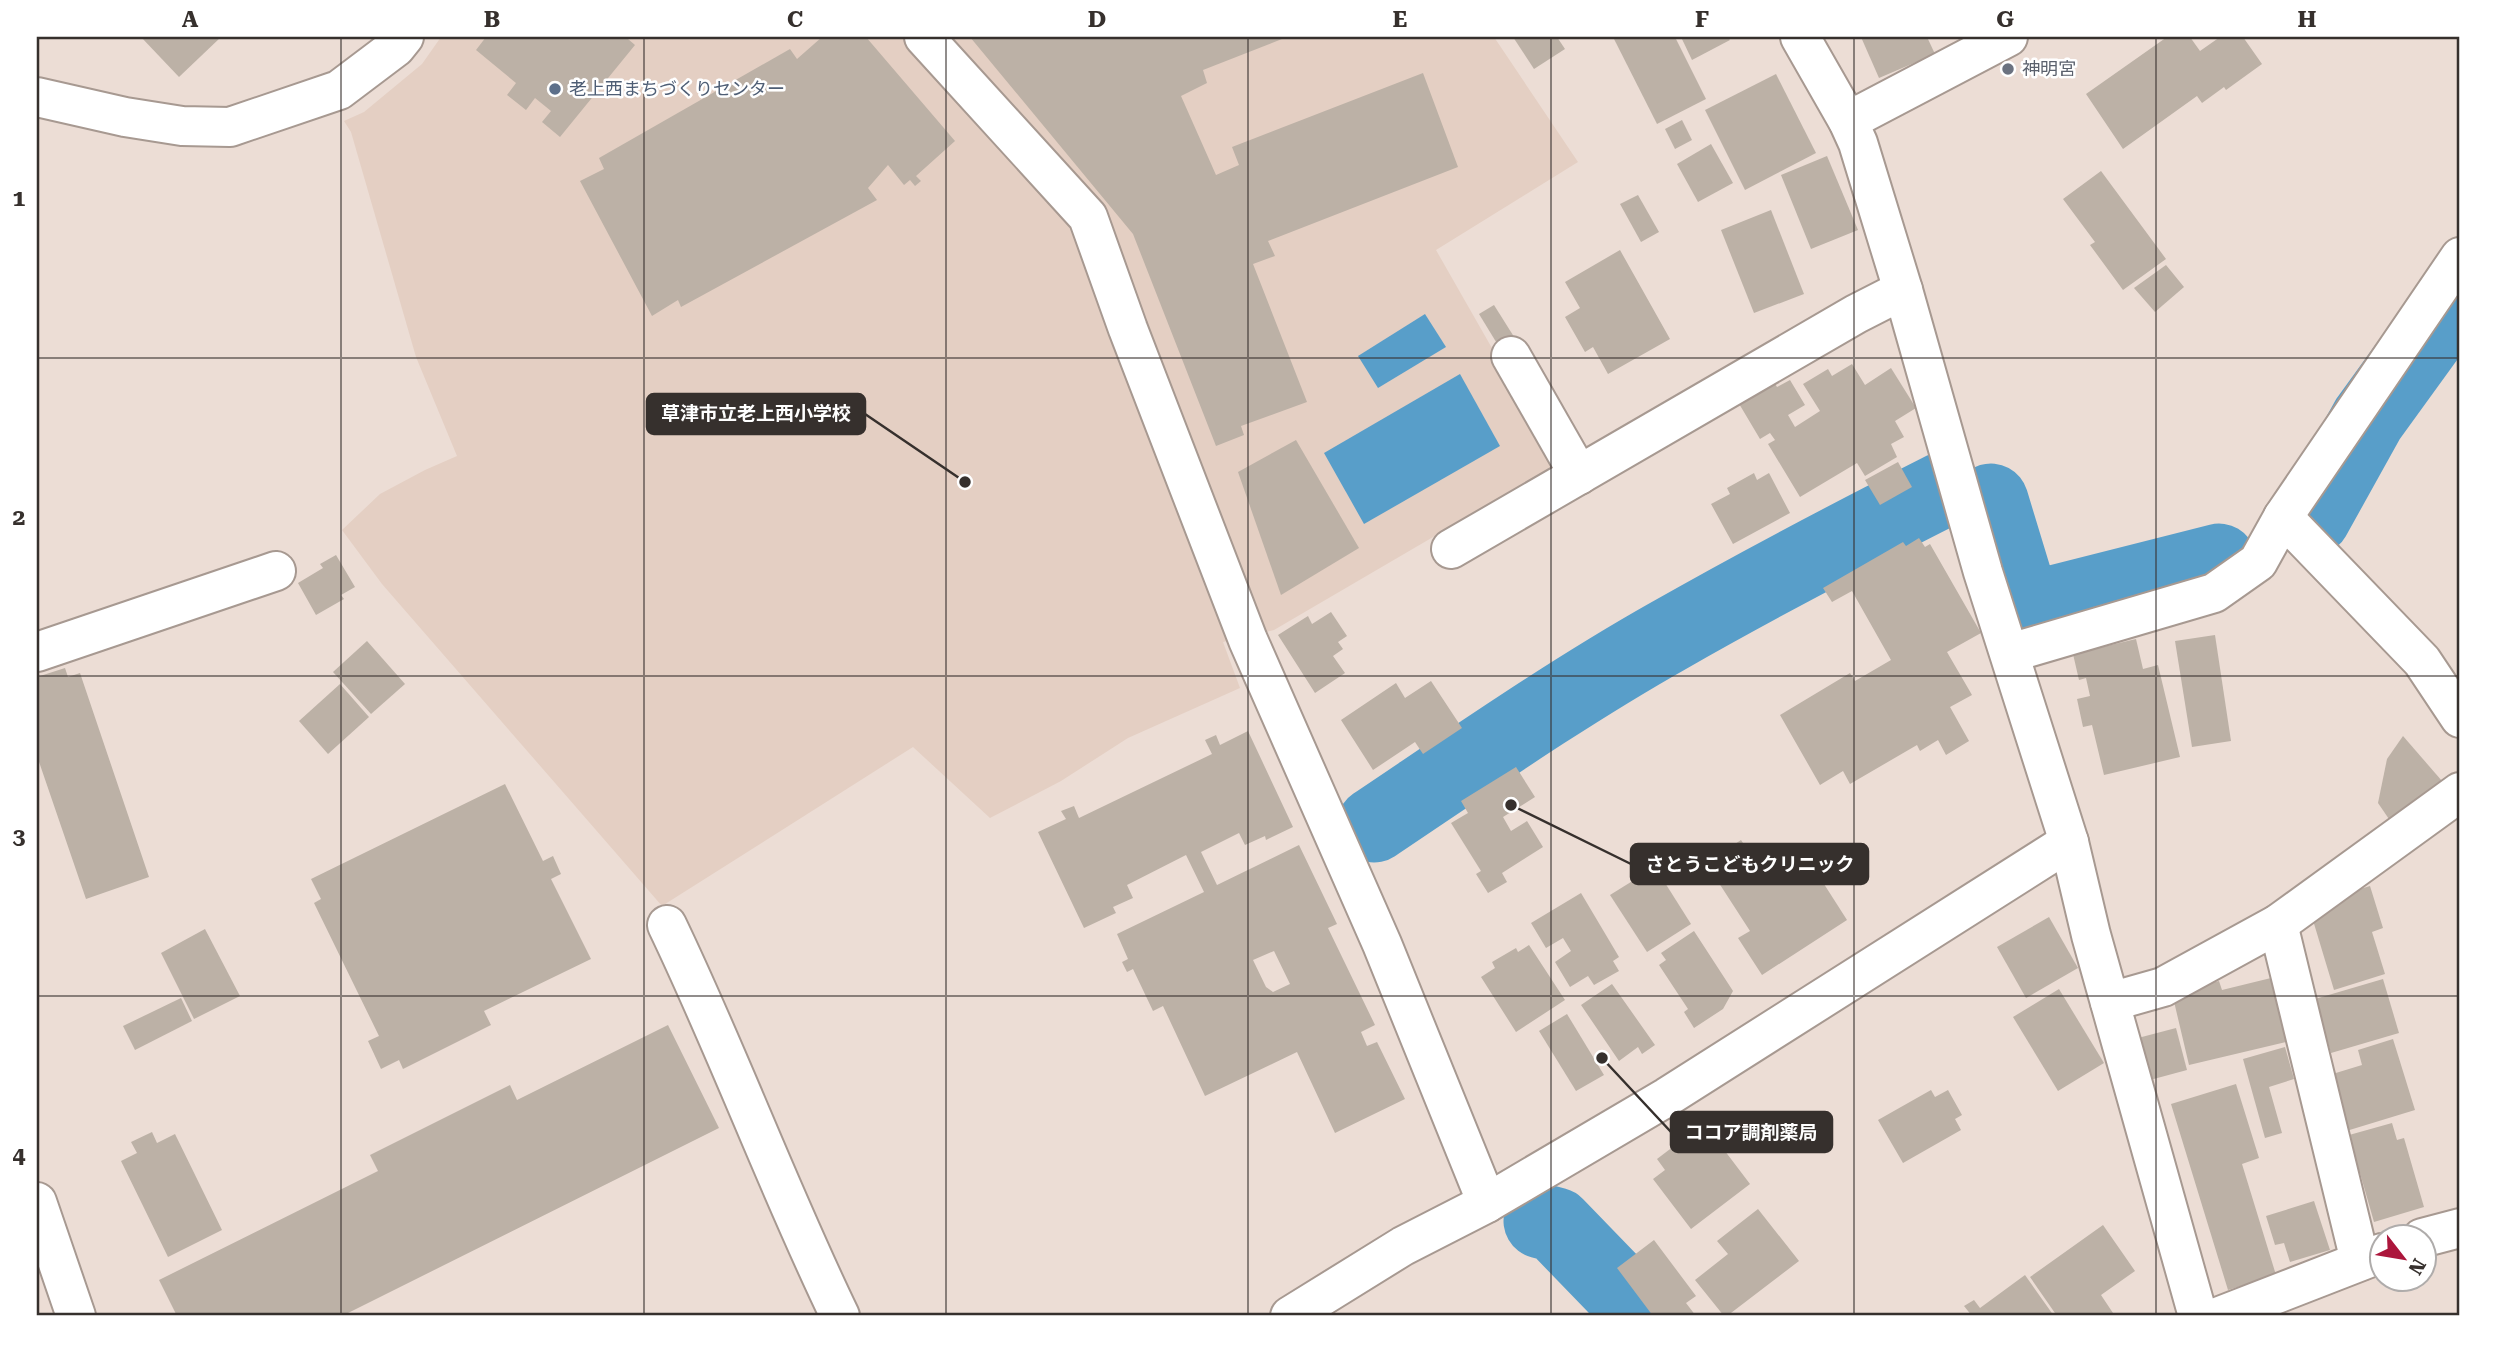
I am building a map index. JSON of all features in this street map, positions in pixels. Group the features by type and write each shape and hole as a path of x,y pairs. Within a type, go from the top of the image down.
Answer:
{"street":[{"path":"37,97 171,125 230,127 339,90 396,47 404,37"},
{"path":"924,37 1088,217 1128,329 1248,640 1382,944 1488,1203"},
{"path":"1800,37 1848,121 1858,144 1903,290 1983,572 2069,842 2110,1002 2198,1316"},
{"path":"1848,121 2008,37"},
{"path":"2010,653 2214,593 2258,562 2283,517 2460,257"},
{"path":"1451,549 1856,313 1903,290"},
{"path":"1511,356 1578,475"},
{"path":"2283,517 2422,661 2460,718"},
{"path":"37,652 276,571"},
{"path":"2110,1002 2163,987 2278,924 2460,792"},
{"path":"1290,1316 1404,1246 1488,1203 1667,1097 2069,842"},
{"path":"2278,924 2368,1246"},
{"path":"667,925 698,988 807,1248 840,1316"},
{"path":"37,1202 76,1316"},
{"path":"2438,1233 2460,1227"},
{"path":"2220,1316 2368,1258"}],"shaded area":[{"path":"441,37 1494,37 1578,162 1436,250 1558,464 1274,630 1223,642 1240,688 1128,738 1061,781 990,818 913,747 662,906 382,584 342,530 380,494 457,456 416,357 351,132 344,121 364,112 422,64"}],"water":[{"path":"1425,314 1446,347 1378,388 1358,356"},
{"path":"1460,374 1500,446 1364,524 1324,453"}],"building":[{"path":"141,37 221,37 179,77"},
{"name":"老上西まちづくりセンター","path":"486,37 630,37 628,39 635,45 560,137 542,122 551,111 535,98 526,110 507,95 516,83 476,50"},
{"path":"822,37 866,37 955,141 916,176 921,181 915,186 910,180 904,185 888,165 868,188 877,200 681,307 678,300 652,316 580,181 604,169 599,158 790,49 797,59"},
{"path":"970,37 1287,37 1203,70 1207,83 1181,96 1216,175 1239,165 1232,147 1423,73 1458,167 1268,241 1275,256 1253,264 1307,402 1241,426 1244,435 1216,446 1133,234"},
{"path":"1513,37 1557,37 1565,49 1534,69"},
{"path":"1613,37 1675,37 1706,99 1657,124"},
{"path":"1681,37 1728,37 1730,40 1692,60"},
{"path":"1861,37 1927,37 1935,54 1879,78"},
{"path":"2167,37 2190,37 2200,51 2220,37 2243,37 2262,64 2226,90 2224,87 2202,103 2197,96 2123,149 2086,94"},
{"path":"1776,74 1816,153 1745,190 1705,110"},
{"path":"1682,120 1692,140 1675,149 1665,129"},
{"path":"1711,144 1733,183 1698,202 1677,164"},
{"path":"1827,156 1858,230 1811,249 1781,175"},
{"path":"2101,171 2166,259 2123,290 2090,245 2095,242 2063,199"},
{"path":"1638,195 1659,232 1641,242 1620,204"},
{"path":"1771,210 1804,294 1754,313 1721,230"},
{"path":"1620,250 1670,339 1608,374 1593,347 1585,352 1565,317 1580,308 1565,282"},
{"path":"2166,265 2184,287 2155,312 2134,288"},
{"path":"1494,305 1516,340 1501,350 1479,314"},
{"path":"1852,364 1865,385 1891,368 1916,408 1895,421 1904,437 1891,444 1897,457 1865,476 1857,463 1800,497 1768,444 1775,440 1770,433 1760,439 1738,402 1773,380 1777,387 1790,380 1805,405 1788,415 1795,427 1820,411 1803,384 1828,369 1832,376"},
{"path":"1296,440 1359,548 1281,595 1238,472"},
{"path":"1898,462 1912,487 1880,505 1865,480"},
{"path":"1754,473 1757,480 1769,473 1790,513 1733,544 1711,504 1730,494 1727,488"},
{"path":"1919,538 1925,547 1930,544 1981,633 1947,652 1972,695 1950,707 1969,741 1946,755 1938,740 1920,751 1917,745 1850,784 1843,771 1820,785 1780,715 1850,673 1855,681 1891,660 1852,591 1832,602 1823,588 1903,542 1906,546"},
{"path":"336,555 355,587 341,595 344,599 316,615 298,583 323,568 320,564"},
{"path":"1331,612 1347,636 1338,642 1343,649 1333,656 1345,673 1315,693 1278,635 1308,616 1312,624"},
{"path":"2215,635 2231,741 2192,747 2175,641"},
{"path":"2136,639 2143,669 2158,665 2180,757 2104,775 2092,725 2083,727 2077,699 2090,696 2086,678 2079,680 2073,654"},
{"path":"367,641 405,684 371,714 333,672"},
{"path":"65,668 68,677 80,673 149,877 86,899 37,756 37,677"},
{"path":"1431,681 1462,728 1423,754 1415,742 1373,770 1341,720 1396,683 1405,698"},
{"path":"340,684 369,717 328,754 299,721"},
{"path":"1248,731 1293,827 1266,840 1265,836 1245,845 1239,833 1201,852 1217,885 1299,845 1337,924 1328,928 1375,1025 1361,1032 1367,1046 1377,1042 1405,1099 1335,1133 1297,1052 1205,1096 1163,1006 1153,1011 1133,969 1127,972 1122,962 1128,959 1117,934 1204,892 1186,855 1127,885 1133,898 1113,907 1116,913 1084,928 1038,832 1066,819 1061,811 1074,806 1079,818 1212,754 1205,740 1216,735 1220,745","holes":["1274,951 1290,984 1273,992 1266,987 1253,960"]},
{"path":"2403,736 2442,781 2391,822 2378,803 2387,759"},
{"path":"1516,767 1535,797 1503,817 1511,831 1527,821 1543,847 1502,873 1507,882 1488,893 1476,874 1481,871 1451,823 1468,813 1461,801"},
{"path":"505,784 543,861 553,856 561,874 551,879 591,959 484,1011 491,1025 403,1069 399,1060 381,1069 368,1041 379,1036 314,903 321,899 311,879"},
{"path":"1741,840 1765,876 1797,856 1802,864 1808,859 1847,920 1762,975 1738,938 1750,931 1706,863"},
{"path":"1655,867 1691,924 1647,952 1610,895"},
{"path":"2370,886 2383,928 2372,932 2385,974 2334,990 2312,917 2331,911 2327,899"},
{"path":"1581,893 1619,957 1613,961 1619,971 1594,985 1588,976 1570,987 1555,962 1571,951 1563,938 1546,948 1531,923"},
{"path":"2049,917 2078,968 2026,998 1997,947"},
{"path":"205,929 240,996 194,1019 161,953"},
{"path":"1694,931 1733,991 1723,1009 1694,1028 1684,1012 1688,1009 1659,965 1666,960 1661,953"},
{"path":"1529,945 1565,1000 1516,1032 1481,977 1495,968 1492,962 1516,948 1518,952"},
{"path":"2271,978 2286,1042 2189,1065 2172,993 2219,981 2222,990"},
{"path":"2383,979 2399,1033 2331,1053 2315,999"},
{"path":"1612,984 1655,1045 1642,1054 1638,1047 1619,1061 1581,1005"},
{"path":"2059,989 2104,1063 2058,1091 2013,1017"},
{"path":"181,998 192,1021 135,1050 123,1026"},
{"path":"1567,1014 1604,1075 1576,1091 1539,1031"},
{"path":"668,1025 719,1128 342,1316 177,1316 159,1280 378,1171 370,1155 510,1085 517,1100"},
{"path":"2176,1028 2187,1070 2150,1080 2138,1038"},
{"path":"2393,1039 2415,1110 2343,1132 2326,1076 2362,1065 2358,1050"},
{"path":"2285,1047 2294,1079 2269,1087 2282,1133 2265,1138 2243,1059"},
{"path":"2236,1084 2259,1158 2242,1164 2276,1275 2228,1290 2171,1104"},
{"path":"1931,1090 1935,1097 1948,1090 1962,1115 1955,1119 1961,1130 1903,1163 1878,1120"},
{"path":"2392,1123 2397,1140 2404,1138 2424,1207 2374,1222 2360,1173 2353,1176 2342,1137"},
{"path":"1709,1130 1750,1184 1691,1229 1653,1179 1665,1170 1657,1159 1678,1143 1683,1150"},
{"path":"152,1132 157,1143 175,1134 222,1230 168,1257 121,1161 137,1153 131,1142"},
{"path":"2314,1201 2330,1250 2290,1262 2284,1243 2275,1245 2266,1216"},
{"path":"1758,1209 1799,1261 1724,1316 1695,1280 1728,1254 1717,1241"},
{"path":"2103,1225 2135,1271 2101,1295 2115,1316 2057,1316 2030,1277"},
{"path":"1654,1240 1696,1296 1686,1303 1696,1316 1653,1316 1617,1268"},
{"path":"2025,1275 2054,1316 1972,1316 1964,1306 1974,1300 1980,1308"}],"waterway":[{"path":"2313,518 2368,419 2460,292"},
{"path":"1374,825 1630,658 1771,579 1944,489"},
{"path":"1991,501 2022,603 2034,608 2219,561"},
{"path":"1541,1221 1556,1225 1644,1316"}],"place":[{"name":"神明宮","path":"2008,69"},
{"name":"老上西まちづくりセンター","path":"555,89"},
{"name":"草津市立老上西小学校","path":"965,482"},
{"name":"さとうこどもクリニック","path":"1511,805"},
{"name":"ココア調剤薬局","path":"1602,1058"}]}
